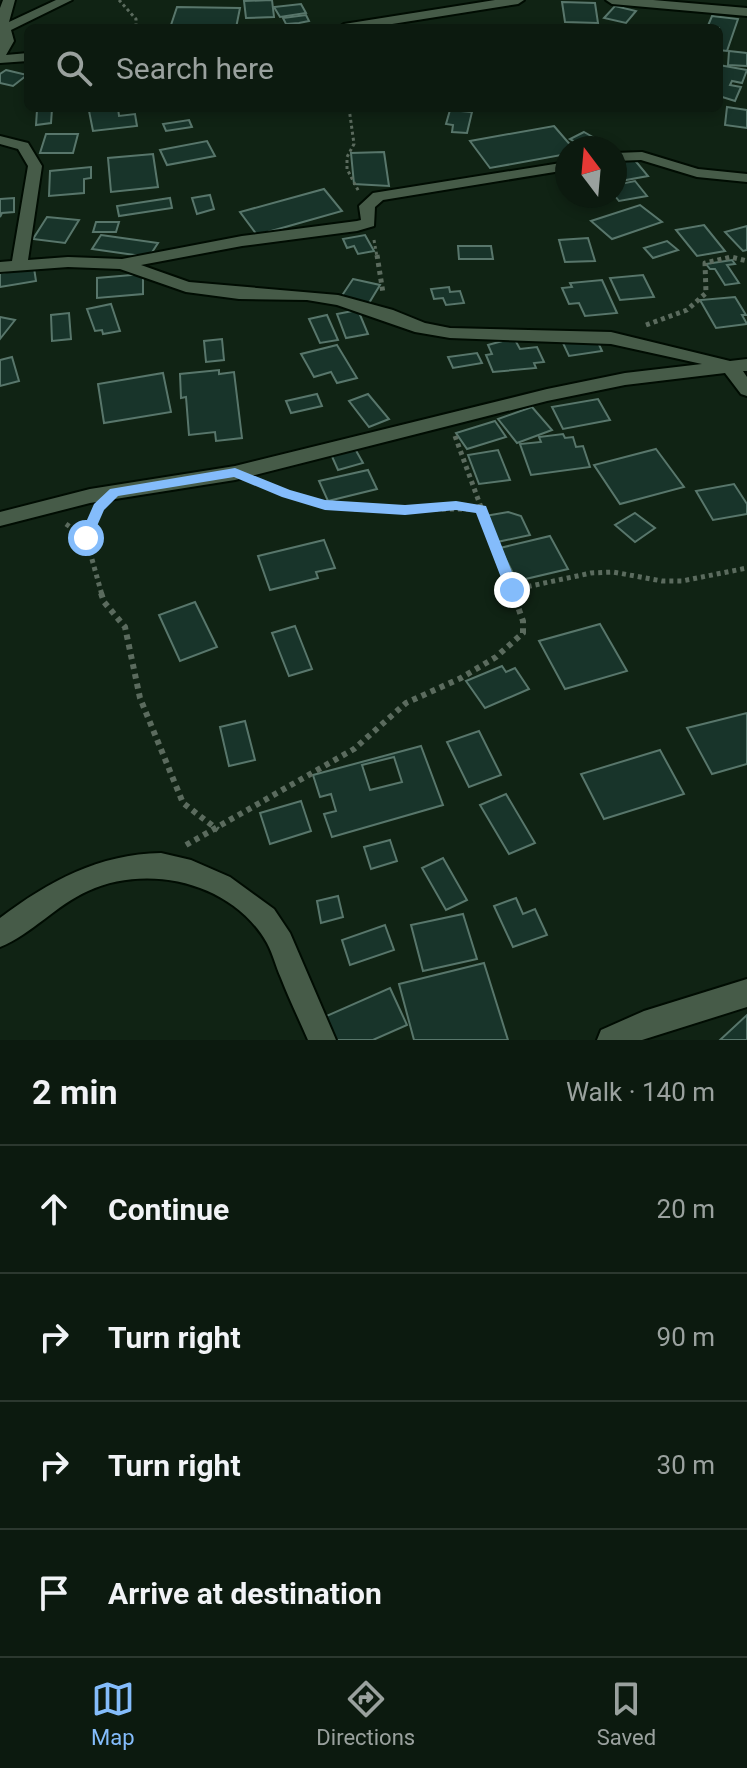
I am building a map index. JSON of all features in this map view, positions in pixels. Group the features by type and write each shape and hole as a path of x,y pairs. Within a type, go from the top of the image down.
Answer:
{"street":[{"path":"9,0 2,19 8,41 0,57 24,57"},
{"path":"4,29 66,0"},
{"path":"369,24 518,0"},
{"path":"612,0 747,12"},
{"path":"0,140 21,144 31,151 35,166 19,266"},
{"path":"627,157 642,156 697,173 747,178"},
{"path":"0,267 68,262 122,264 242,241 369,223 367,206 387,194 555,168"},
{"path":"122,264 186,287 239,294 307,295 387,314 421,328 450,333 611,338 738,366"},
{"path":"738,366 747,390"},
{"path":"0,519 114,492 235,473 547,395 625,379 738,366"},
{"path":"0,934 40,901 103,871 141,863 179,867 213,881 252,904 277,935 322,1040"},
{"path":"611,1040 644,1025 747,993"}],"path":[{"path":"119,0 136,19 136,24"},
{"path":"349,112 354,144 347,154 350,181 360,194 374,200"},
{"path":"369,223 387,314"},
{"path":"611,338 687,310 706,293 705,263 731,257 747,261"},
{"path":"184,846 218,830 354,749 406,703 461,678 510,647 523,633 523,621 450,420"},
{"path":"235,473 286,494 325,505 405,510 456,506 481,509"},
{"path":"114,492 99,507 91,522 86,538 89,555 104,602 125,627 140,698 183,803 218,830"},
{"path":"512,590 591,573 613,572 662,581 682,581 747,568"}],"building":[{"path":"272,0 274,17 246,18 244,1"},
{"path":"562,2 595,3 598,23 565,22"},
{"path":"301,4 306,13 280,17 274,7"},
{"path":"615,6 636,11 626,23 604,18"},
{"path":"177,7 240,8 237,24 171,24"},
{"path":"306,15 309,21 299,23 286,24 283,18"},
{"path":"712,16 738,19 727,51 723,50 723,24 709,24"},
{"path":"729,51 747,53 747,66 728,65"},
{"path":"723,66 747,70 742,83 732,81 730,85 741,87 735,101 723,97"},
{"path":"6,70 24,74 24,77 13,86 0,83 0,74"},
{"path":"727,107 747,110 747,128 725,125"},
{"path":"37,112 52,112 51,123 36,125"},
{"path":"89,112 118,112 119,116 135,114 137,126 93,131"},
{"path":"449,112 472,112 467,133 452,132 453,125 446,124"},
{"path":"189,120 192,127 166,131 163,124"},
{"path":"554,126 563,136 555,136 555,156 490,168 470,141"},
{"path":"46,134 78,134 73,153 40,153"},
{"path":"207,141 215,156 167,165 160,150"},
{"path":"384,152 389,186 354,184 351,153"},
{"path":"153,154 158,187 111,192 108,158"},
{"path":"633,158 648,176 627,180 627,159"},
{"path":"91,167 91,178 84,179 84,193 49,196 50,171"},
{"path":"635,181 647,196 627,200 627,183"},
{"path":"324,189 342,211 257,235 240,212"},
{"path":"210,195 214,209 197,214 192,198"},
{"path":"14,198 14,212 2,213 0,217 0,199"},
{"path":"170,198 172,208 119,216 117,206"},
{"path":"640,205 662,222 612,239 591,221"},
{"path":"47,217 79,220 65,243 33,239"},
{"path":"96,222 119,222 116,232 93,232"},
{"path":"704,225 725,251 697,256 676,230"},
{"path":"747,226 747,250 743,251 725,232"},
{"path":"101,235 158,243 149,257 92,249"},
{"path":"365,235 374,251 358,254 354,246 347,248 343,239"},
{"path":"588,238 595,261 565,262 559,240"},
{"path":"667,241 678,250 653,258 644,248"},
{"path":"458,246 491,246 493,259 459,259"},
{"path":"732,260 735,264 727,265 739,283 725,285 715,269 710,269 706,264"},
{"path":"34,268 36,281 0,287 0,273"},
{"path":"143,274 143,294 97,298 97,278"},
{"path":"643,275 654,297 620,300 610,278"},
{"path":"353,279 380,285 369,303 341,297"},
{"path":"602,280 617,313 585,316 579,303 569,304 562,288 572,287 570,283"},
{"path":"449,287 450,292 460,291 464,303 446,305 443,298 434,299 431,289"},
{"path":"735,297 746,315 742,315 747,324 716,328 700,300"},
{"path":"111,304 120,331 103,334 102,330 95,331 87,309"},
{"path":"358,310 368,334 346,338 337,314"},
{"path":"69,313 71,339 52,341 51,315"},
{"path":"327,315 338,340 320,343 309,319"},
{"path":"0,317 15,320 0,339"},
{"path":"514,338 520,349 537,347 544,362 534,363 536,368 493,372 486,355 492,354 488,345"},
{"path":"596,338 602,351 569,356 563,343"},
{"path":"222,339 224,360 206,362 204,341"},
{"path":"337,345 357,378 337,383 331,372 314,377 301,354"},
{"path":"477,353 482,363 453,368 448,357"},
{"path":"12,357 19,381 0,386 0,360"},
{"path":"219,370 219,374 234,372 242,438 216,441 215,432 189,435 186,397 181,398 180,374"},
{"path":"163,373 171,412 104,423 98,384"},
{"path":"317,394 322,406 291,413 286,401"},
{"path":"368,394 389,419 369,427 349,401"},
{"path":"598,399 610,420 563,429 552,407"},
{"path":"532,407 552,430 517,443 498,419"},
{"path":"495,421 506,437 467,449 456,433"},
{"path":"563,434 565,438 573,437 576,447 583,446 590,467 531,475 520,444 541,442 539,437"},
{"path":"354,447 363,463 338,470 330,452"},
{"path":"656,449 684,487 620,504 594,465"},
{"path":"498,450 510,480 479,484 468,455"},
{"path":"368,470 377,489 328,501 319,481"},
{"path":"734,484 747,504 747,514 713,520 696,491"},
{"path":"508,512 521,516 530,535 497,542 485,516"},
{"path":"635,513 655,528 635,542 615,525"},
{"path":"550,536 568,569 517,581 500,548"},
{"path":"324,540 335,568 316,572 318,578 270,590 258,556"},
{"path":"195,602 217,647 180,661 159,615"},
{"path":"600,624 627,671 565,689 539,641"},
{"path":"295,626 312,669 289,676 272,633"},
{"path":"502,666 506,672 515,668 529,689 485,708 466,681"},
{"path":"747,713 747,764 712,774 687,728"},
{"path":"245,721 255,760 229,766 220,727"},
{"path":"479,731 501,775 469,787 447,742"},
{"path":"421,746 443,805 332,837 324,814 336,811 331,794 320,797 313,775","holes":["394,757 402,782 370,790 362,765"]},
{"path":"660,750 684,794 604,819 581,774"},
{"path":"506,794 535,843 509,854 480,805"},
{"path":"301,801 311,831 270,844 260,813"},
{"path":"390,840 397,861 371,869 364,847"},
{"path":"443,858 467,900 446,910 422,868"},
{"path":"338,896 343,917 321,923 317,901"},
{"path":"516,898 523,914 535,909 547,935 513,947 494,906"},
{"path":"463,914 477,959 423,971 411,925"},
{"path":"385,925 394,950 350,965 342,940"},
{"path":"484,963 508,1040 414,1040 399,984"},
{"path":"390,988 407,1025 373,1040 331,1040 322,1018"},
{"path":"747,1015 747,1040 720,1040"}],"route":[{"path":"86,538 99,507 114,492 235,473 286,494 325,505 405,510 439,505 481,509 512,590"}]}
